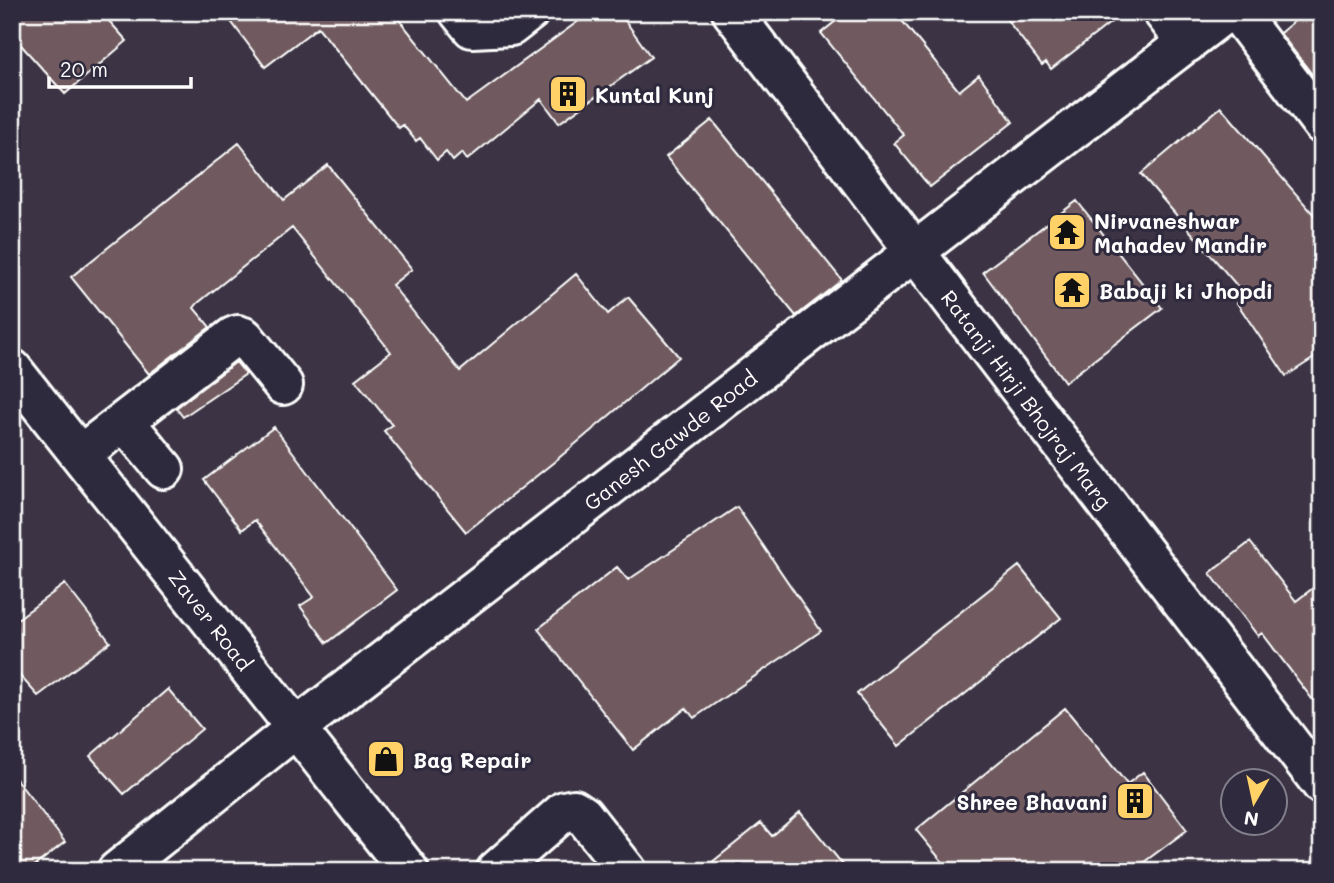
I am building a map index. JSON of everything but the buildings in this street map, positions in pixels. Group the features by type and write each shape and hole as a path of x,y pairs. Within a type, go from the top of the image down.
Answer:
{"street":[{"path":"459,12 472,28 511,26 529,12"},
{"name":"Ratanji Hirji Bhojraj Marg","path":"732,12 1322,785"},
{"path":"1163,12 1187,43"},
{"name":"Ganesh Gawde Road","path":"117,871 296,728 1226,12"},
{"path":"1237,12 1322,124"},
{"path":"80,455 238,335 244,337 284,386"},
{"name":"Zaver Road","path":"12,369 409,871"},
{"path":"124,421 164,469"},
{"path":"496,871 564,811 574,809 583,815 627,871"}],"place":[{"name":"Kuntal Kunj","path":"568,94"},
{"name":"Nirvaneshwar Mahadev Mandir","path":"1067,232"},
{"name":"Babaji ki Jhopdi","path":"1072,290"},
{"name":"Bag Repair","path":"386,759"},
{"name":"Shree Bhavani","path":"1135,801"}]}
